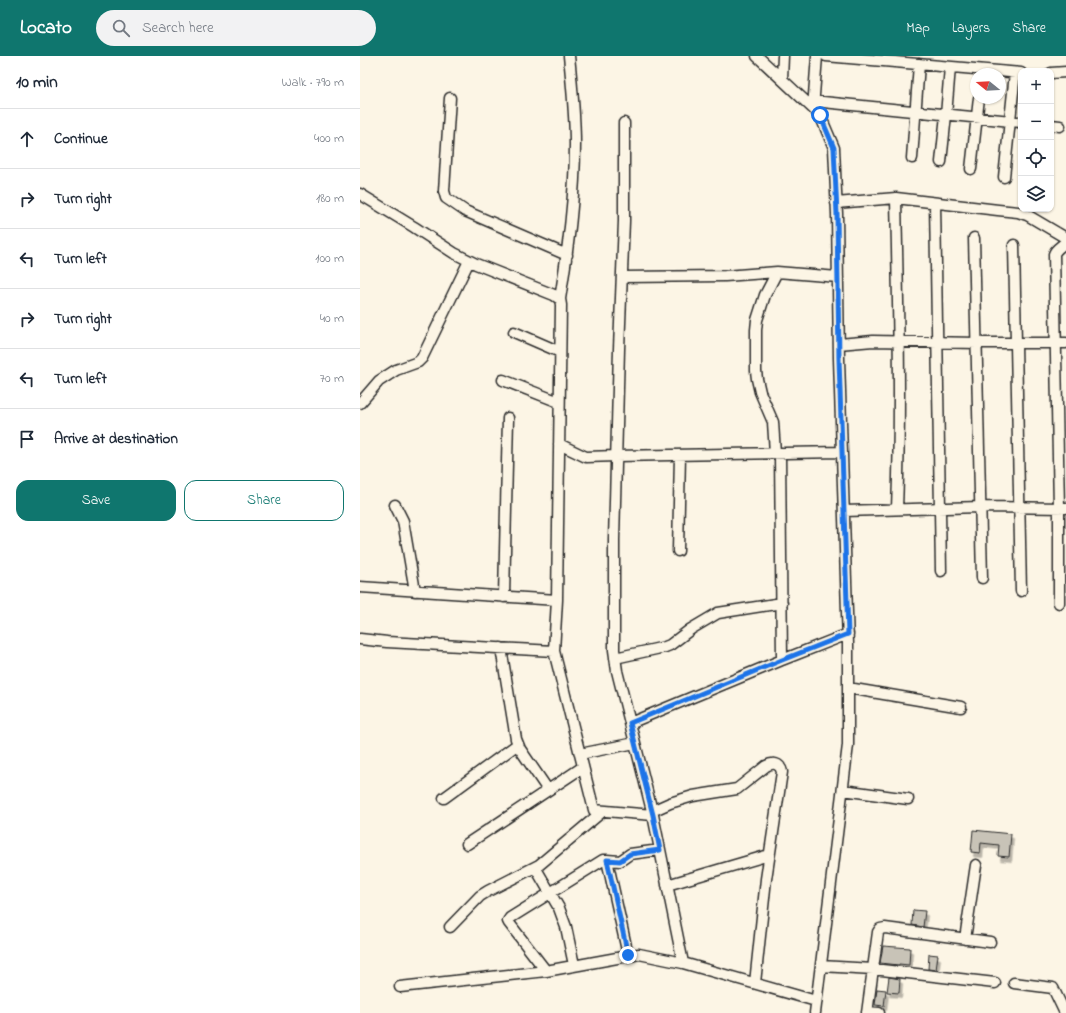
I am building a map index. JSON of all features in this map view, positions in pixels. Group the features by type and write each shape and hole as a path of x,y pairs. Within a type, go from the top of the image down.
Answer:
{"street":[{"path":"569,56 575,143 572,206 567,255 560,299 557,600 554,651 594,810 653,813 670,803 693,796 737,789 769,764 777,764 780,766 782,772 769,855 755,983"},
{"path":"757,56 813,105 820,115 834,148 848,634 848,745 815,1013"},
{"path":"782,79 784,56"},
{"path":"813,105 817,56"},
{"path":"826,56 950,67 970,70"},
{"path":"912,158 919,64"},
{"path":"941,162 950,67"},
{"path":"1054,73 1066,72"},
{"path":"1004,177 1010,121 1018,73 1006,73"},
{"path":"450,98 444,191 446,198 464,211 567,255"},
{"path":"971,169 978,104"},
{"path":"813,105 916,112 1018,122"},
{"path":"624,123 624,221 614,540 615,658 653,813 683,963"},
{"path":"360,194 414,227 454,254 560,299"},
{"path":"836,203 896,198 1022,213 1066,240 1061,247 1055,250 1054,254 1061,343 1062,508 1059,603"},
{"path":"896,198 899,342 899,467 897,509"},
{"path":"935,203 941,571"},
{"path":"974,238 982,578"},
{"path":"1014,245 1021,591"},
{"path":"360,403 379,381 396,370 418,362 422,358 469,261"},
{"path":"622,277 725,276 777,272 838,277"},
{"path":"777,272 764,295 758,320 756,330 756,371 763,400 773,422 778,453 782,660"},
{"path":"514,332 560,352"},
{"path":"839,344 873,341 1015,344 1061,343"},
{"path":"503,380 559,402"},
{"path":"504,597 508,418"},
{"path":"558,444 586,457 842,452"},
{"path":"678,551 680,454"},
{"path":"396,505 403,521 415,591"},
{"path":"844,511 980,507 1062,508"},
{"path":"360,587 557,600"},
{"path":"615,658 670,645 691,629 718,613 782,603"},
{"path":"630,723 848,634"},
{"path":"360,639 387,642 554,651"},
{"path":"501,648 516,739 548,790"},
{"path":"848,688 961,707"},
{"path":"580,754 635,743"},
{"path":"444,798 518,744"},
{"path":"466,844 583,767"},
{"path":"843,790 908,799"},
{"path":"450,927 480,896 539,865 603,811"},
{"path":"546,970 509,923 508,921 510,918 603,860 620,861 630,854 660,850"},
{"path":"667,884 769,855"},
{"path":"607,860 628,955"},
{"path":"965,938 976,864"},
{"path":"535,867 559,908 566,927 574,965"},
{"path":"879,1013 867,1012 878,932 880,929 884,928 990,942"},
{"path":"400,987 546,970 628,955 645,954 683,963 816,1001"},
{"path":"820,966 873,969 995,984"},
{"path":"1014,983 1052,988 1065,1013"}],"building":[{"path":"973,830 1011,834 1009,857 998,856 999,845 981,843 980,853 971,852"},
{"path":"913,910 925,911 923,927 912,925"},
{"path":"883,946 910,948 909,965 880,963"},
{"path":"929,954 938,955 936,970 928,969"},
{"path":"889,977 900,979 899,993 887,992"},
{"path":"877,989 886,990 884,1006 875,1005"}],"route":[{"path":"628,955 607,860 620,861 630,854 660,850 653,815 630,723 848,634 834,148 820,115"}]}
